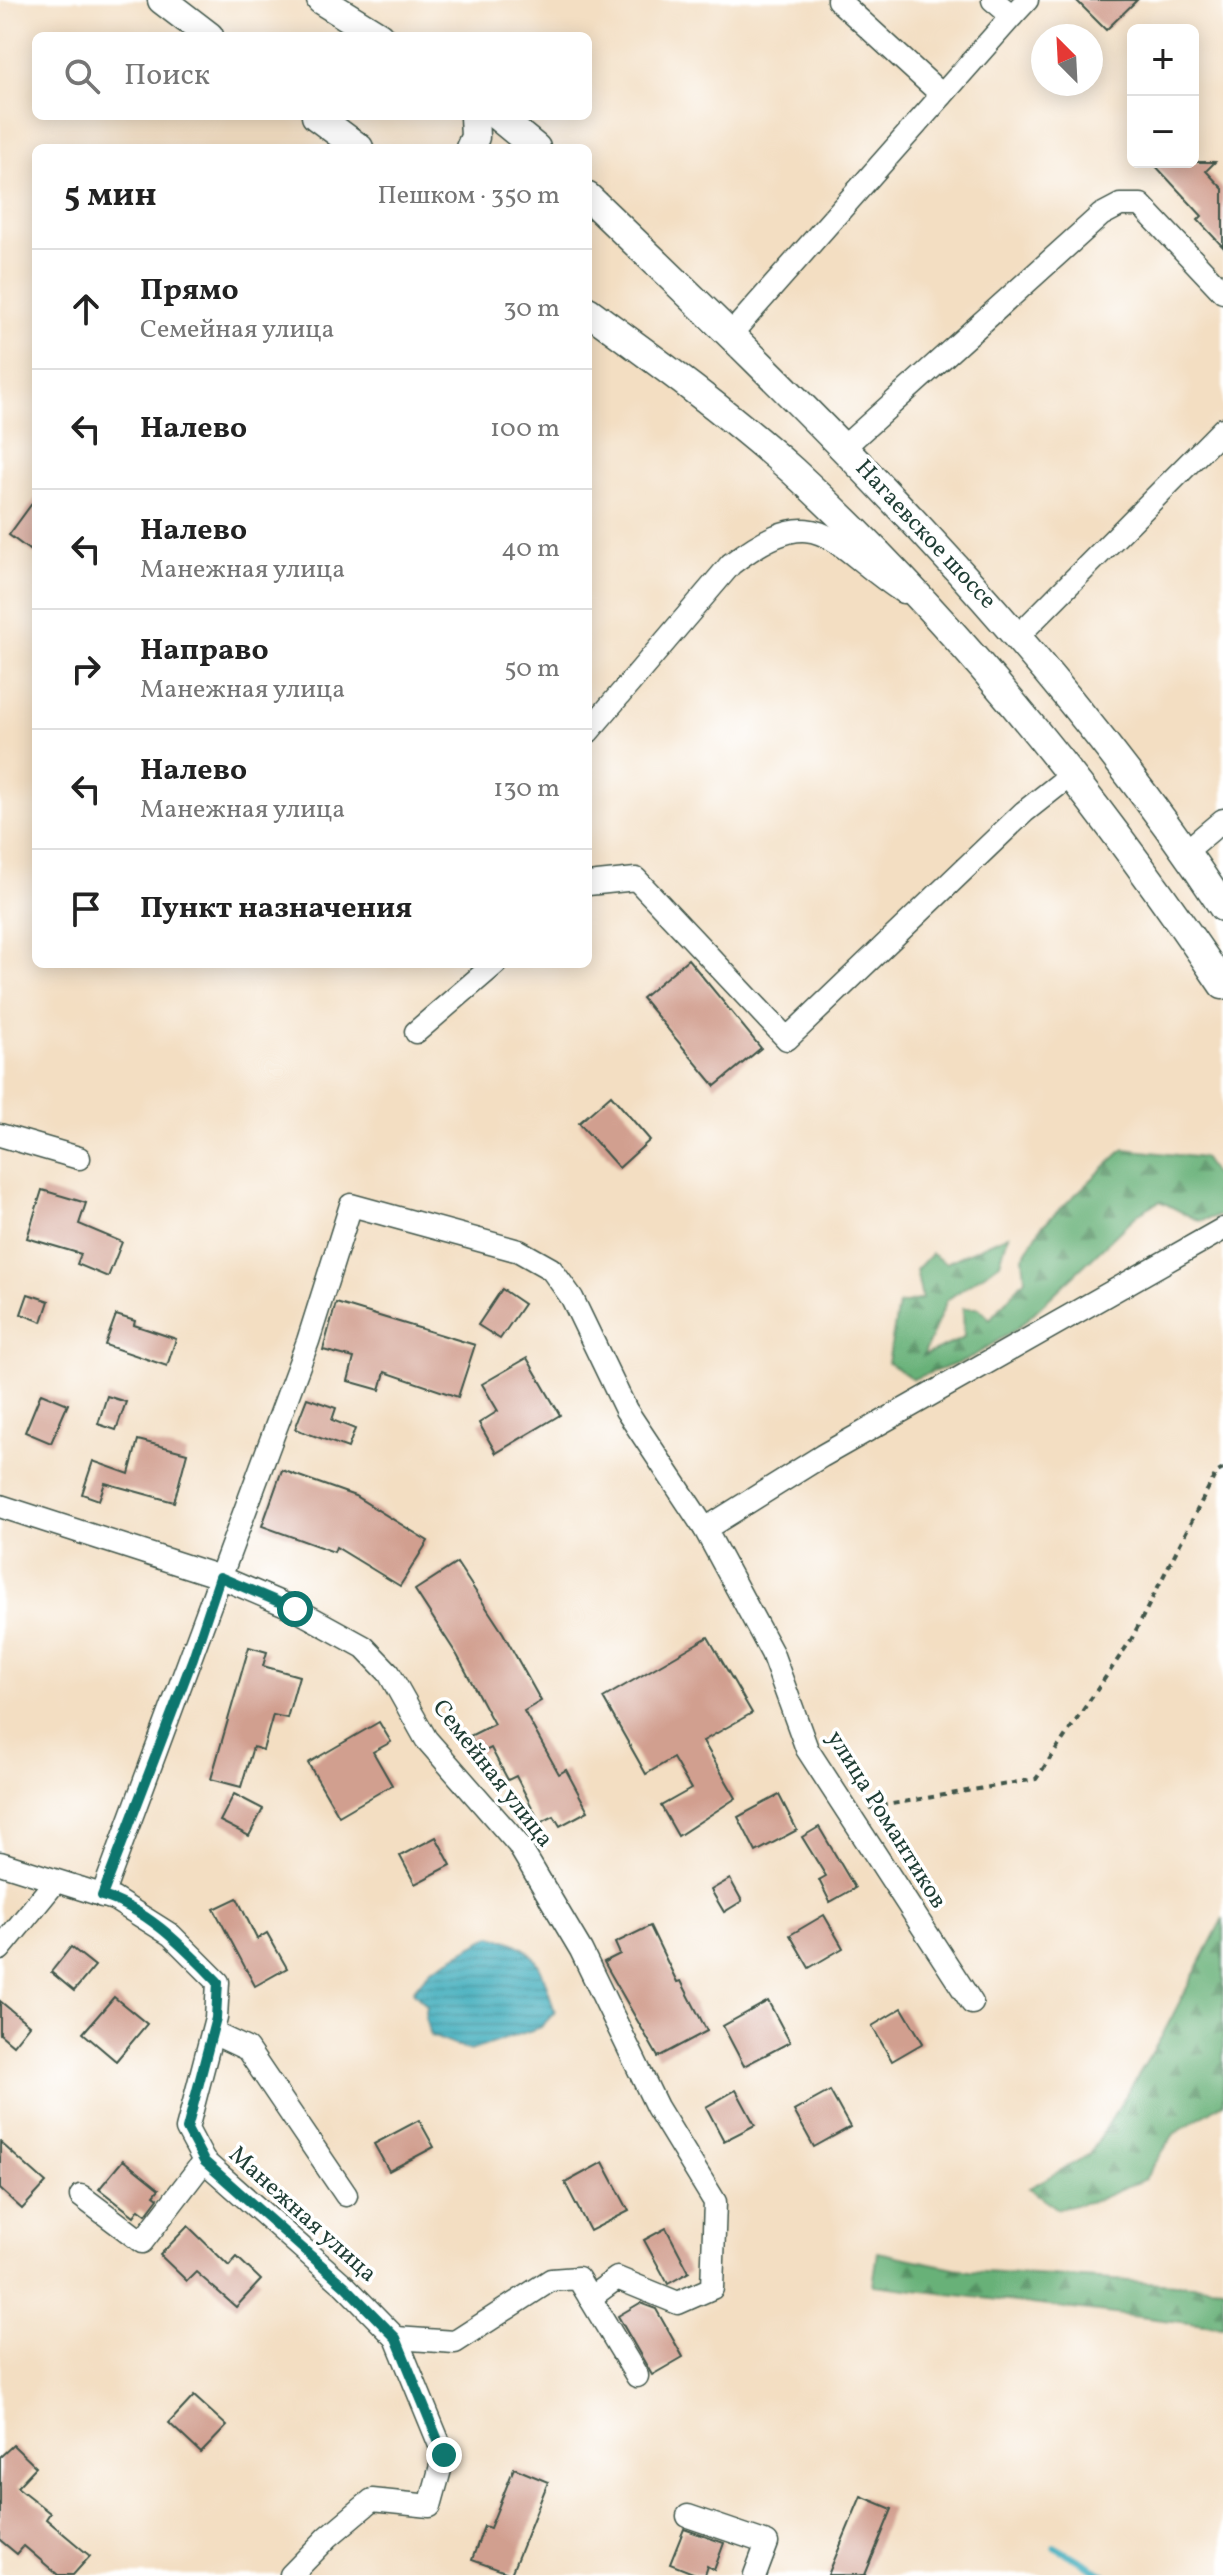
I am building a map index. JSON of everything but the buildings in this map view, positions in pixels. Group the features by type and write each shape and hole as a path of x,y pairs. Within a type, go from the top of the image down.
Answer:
{"main road":[{"path":"162,0 204,32"},
{"path":"321,0 373,32"},
{"path":"321,120 354,144"},
{"path":"472,144 475,137 474,120"},
{"path":"502,120 531,144"},
{"name":"Нагаевское шоссе","path":"592,201 731,334 942,550 1106,743 1223,907"},
{"name":"Нагаевское шоссе","path":"592,314 745,430 823,500 929,608 1072,774 1160,891 1223,985"}],"street":[{"path":"838,0 942,95"},
{"path":"731,334 1020,8 993,0"},
{"path":"844,447 1101,215 1120,205 1141,205 1223,292"},
{"path":"1017,637 1223,429"},
{"path":"592,727 731,564 758,544 783,532 808,529 829,534 866,568 929,608"},
{"path":"592,884 636,879 787,1039 1024,812 1072,774"},
{"path":"1185,852 1223,820"},
{"path":"416,1032 490,968"},
{"path":"0,1135 79,1158"},
{"name":"улица Романтиков","path":"220,1577 308,1341 351,1205 519,1251 551,1269 572,1298 626,1410 705,1529 772,1653 807,1749 972,2003"},
{"path":"705,1529 835,1448 1223,1229"},
{"name":"Семейная улица","path":"0,1506 220,1577 295,1609 364,1647 389,1673 426,1739 518,1844 581,1950 657,2107 715,2202 712,2288 678,2303 617,2278 590,2298"},
{"path":"102,1896 193,1658 220,1577"},
{"name":"Манежная улица","path":"0,1863 114,1899 171,1935 218,1982 213,2033 187,2129 204,2161 345,2286 396,2338 444,2455 430,2506 372,2500 328,2537 291,2575"},
{"path":"0,1949 55,1882"},
{"path":"213,2033 247,2049 346,2195"},
{"path":"81,2196 142,2242 204,2161"},
{"path":"396,2338 455,2342 551,2280 578,2278 637,2376"},
{"path":"688,2516 767,2543 755,2575"}],"path":[{"path":"848,1813 1036,1779 1131,1640 1216,1473 1223,1469"}],"green space":[{"path":"1124,1149 1203,1158 1223,1187 1223,1215 1199,1221 1160,1201 1139,1213 1018,1328 967,1360 913,1379 888,1363 898,1305 922,1299 916,1270 931,1254 946,1263 1008,1235 1000,1263 947,1300 923,1356 964,1338 963,1308 979,1308 990,1319 1025,1279 1023,1257 1042,1226"},
{"path":"1223,1918 1223,2103 1174,2134 1145,2179 1097,2200 1058,2209 1029,2188 1090,2154 1162,2036"},
{"path":"878,2252 969,2271 1223,2287 1223,2327 873,2285"}],"water":[{"path":"491,1936 520,1946 530,1953 542,1971 555,2012 541,2027 470,2051 431,2036 425,2018 427,2006 413,1991 430,1970"}],"waterway":[{"path":"1055,2547 1105,2575"}],"route":[{"path":"295,1609 220,1577 193,1658 102,1896 114,1899 171,1935 218,1982 216,2018 187,2129 204,2161 302,2252 345,2286 396,2338 444,2455"}]}
